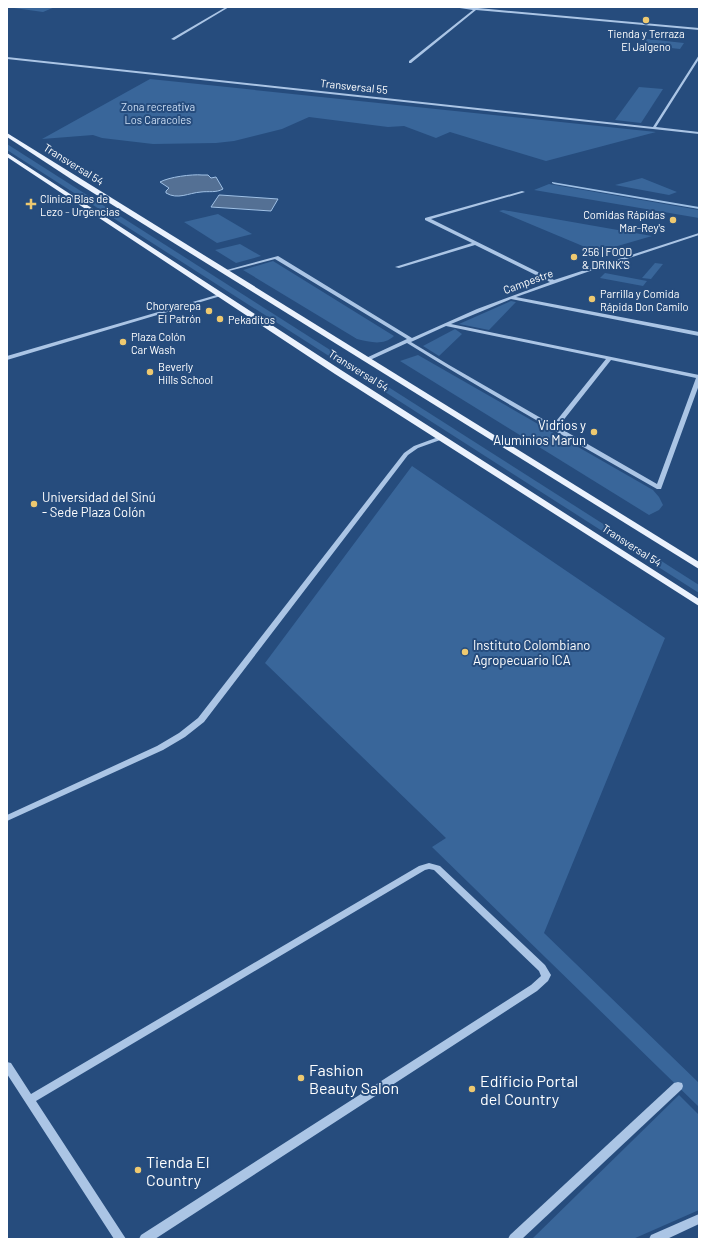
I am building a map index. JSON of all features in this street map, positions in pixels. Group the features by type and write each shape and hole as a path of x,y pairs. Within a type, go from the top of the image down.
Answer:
{"main road":[{"name":"Transversal 54","path":"7,135 76,180 368,359 699,566"},
{"name":"Transversal 54","path":"7,155 54,188 699,603"}],"street":[{"path":"173,39 228,7"},
{"path":"454,7 699,29"},
{"path":"410,62 477,8"},
{"path":"654,128 699,56"},
{"name":"Transversal 55","path":"7,58 699,133"},
{"path":"523,192 427,219 554,282"},
{"name":"Campestre","path":"368,359 446,324 510,298 699,234"},
{"path":"397,267 476,243"},
{"path":"225,271 276,257 447,366 660,488 699,378 446,324"},
{"path":"7,358 222,295"},
{"path":"510,298 699,334"},
{"path":"554,428 610,358"},
{"path":"7,818 160,748 182,735 201,720 406,454 416,447 441,438"},
{"path":"29,1100 422,868 429,866 440,871 542,968 546,975 545,978 534,988 145,1239"},
{"path":"7,1066 120,1239"},
{"path":"514,1239 678,1086"},
{"path":"655,1239 699,1219"}],"green space":[{"path":"7,7 55,7 43,12"},
{"path":"647,39 684,43 680,49 644,45"},
{"name":"Zona recreativa Los Caracoles","path":"150,79 656,132 546,161 450,132 436,138 404,126 388,127 309,117 282,129 234,141 216,143 153,144 102,138 93,135 42,139"},
{"path":"639,87 663,89 641,123 615,120"},
{"path":"7,144 699,585 699,593 7,150"},
{"path":"642,178 677,192 669,195 615,185"},
{"path":"549,184 699,210 699,218 534,190"},
{"path":"503,210 652,236 597,252 499,211"},
{"path":"218,214 252,234 217,243 184,222"},
{"path":"240,244 261,256 236,263 215,250"},
{"path":"273,261 394,336 381,342 357,339 243,270"},
{"path":"655,263 663,264 651,279 642,278"},
{"path":"605,273 647,281 643,286 600,278"},
{"path":"511,301 516,302 489,330 459,324"},
{"path":"455,329 462,334 439,356 423,346"},
{"path":"418,355 653,490 663,505 659,510 649,515 400,361"},
{"path":"412,466 665,638 544,933 699,1083 699,1107 432,847 446,838 265,663"},
{"path":"679,1095 699,1115 699,1210 633,1239 532,1239"}],"shaded area":[{"path":"208,175 211,178 216,177 223,189 175,196 166,193 169,188 160,182 181,176"},
{"path":"219,195 278,199 271,211 211,207"}],"waterway":[{"path":"554,183 699,208"}],"place":[{"name":"Tienda y Terraza El Jalgeno","path":"646,20"},
{"name":"Clínica Blas de Lezo - Urgencias","path":"31,204"},
{"name":"Comidas Rápidas Mar-Rey's","path":"673,220"},
{"name":"256 | FOOD & DRINK'S","path":"574,257"},
{"name":"Parrilla y Comida Rápida Don Camilo","path":"592,299"},
{"name":"Choryarepa El Patrón","path":"209,311"},
{"name":"Pekaditos","path":"220,319"},
{"name":"Plaza Colón Car Wash","path":"123,342"},
{"name":"Beverly Hills School","path":"150,372"},
{"name":"Vidrios y Aluminios Marun","path":"594,432"},
{"name":"Universidad del Sinú - Sede Plaza Colón","path":"34,504"},
{"name":"Instituto Colombiano Agropecuario ICA","path":"465,652"},
{"name":"Fashion Beauty Salon","path":"301,1078"},
{"name":"Edificio Portal del Country","path":"472,1089"},
{"name":"Tienda El Country","path":"138,1170"}]}
